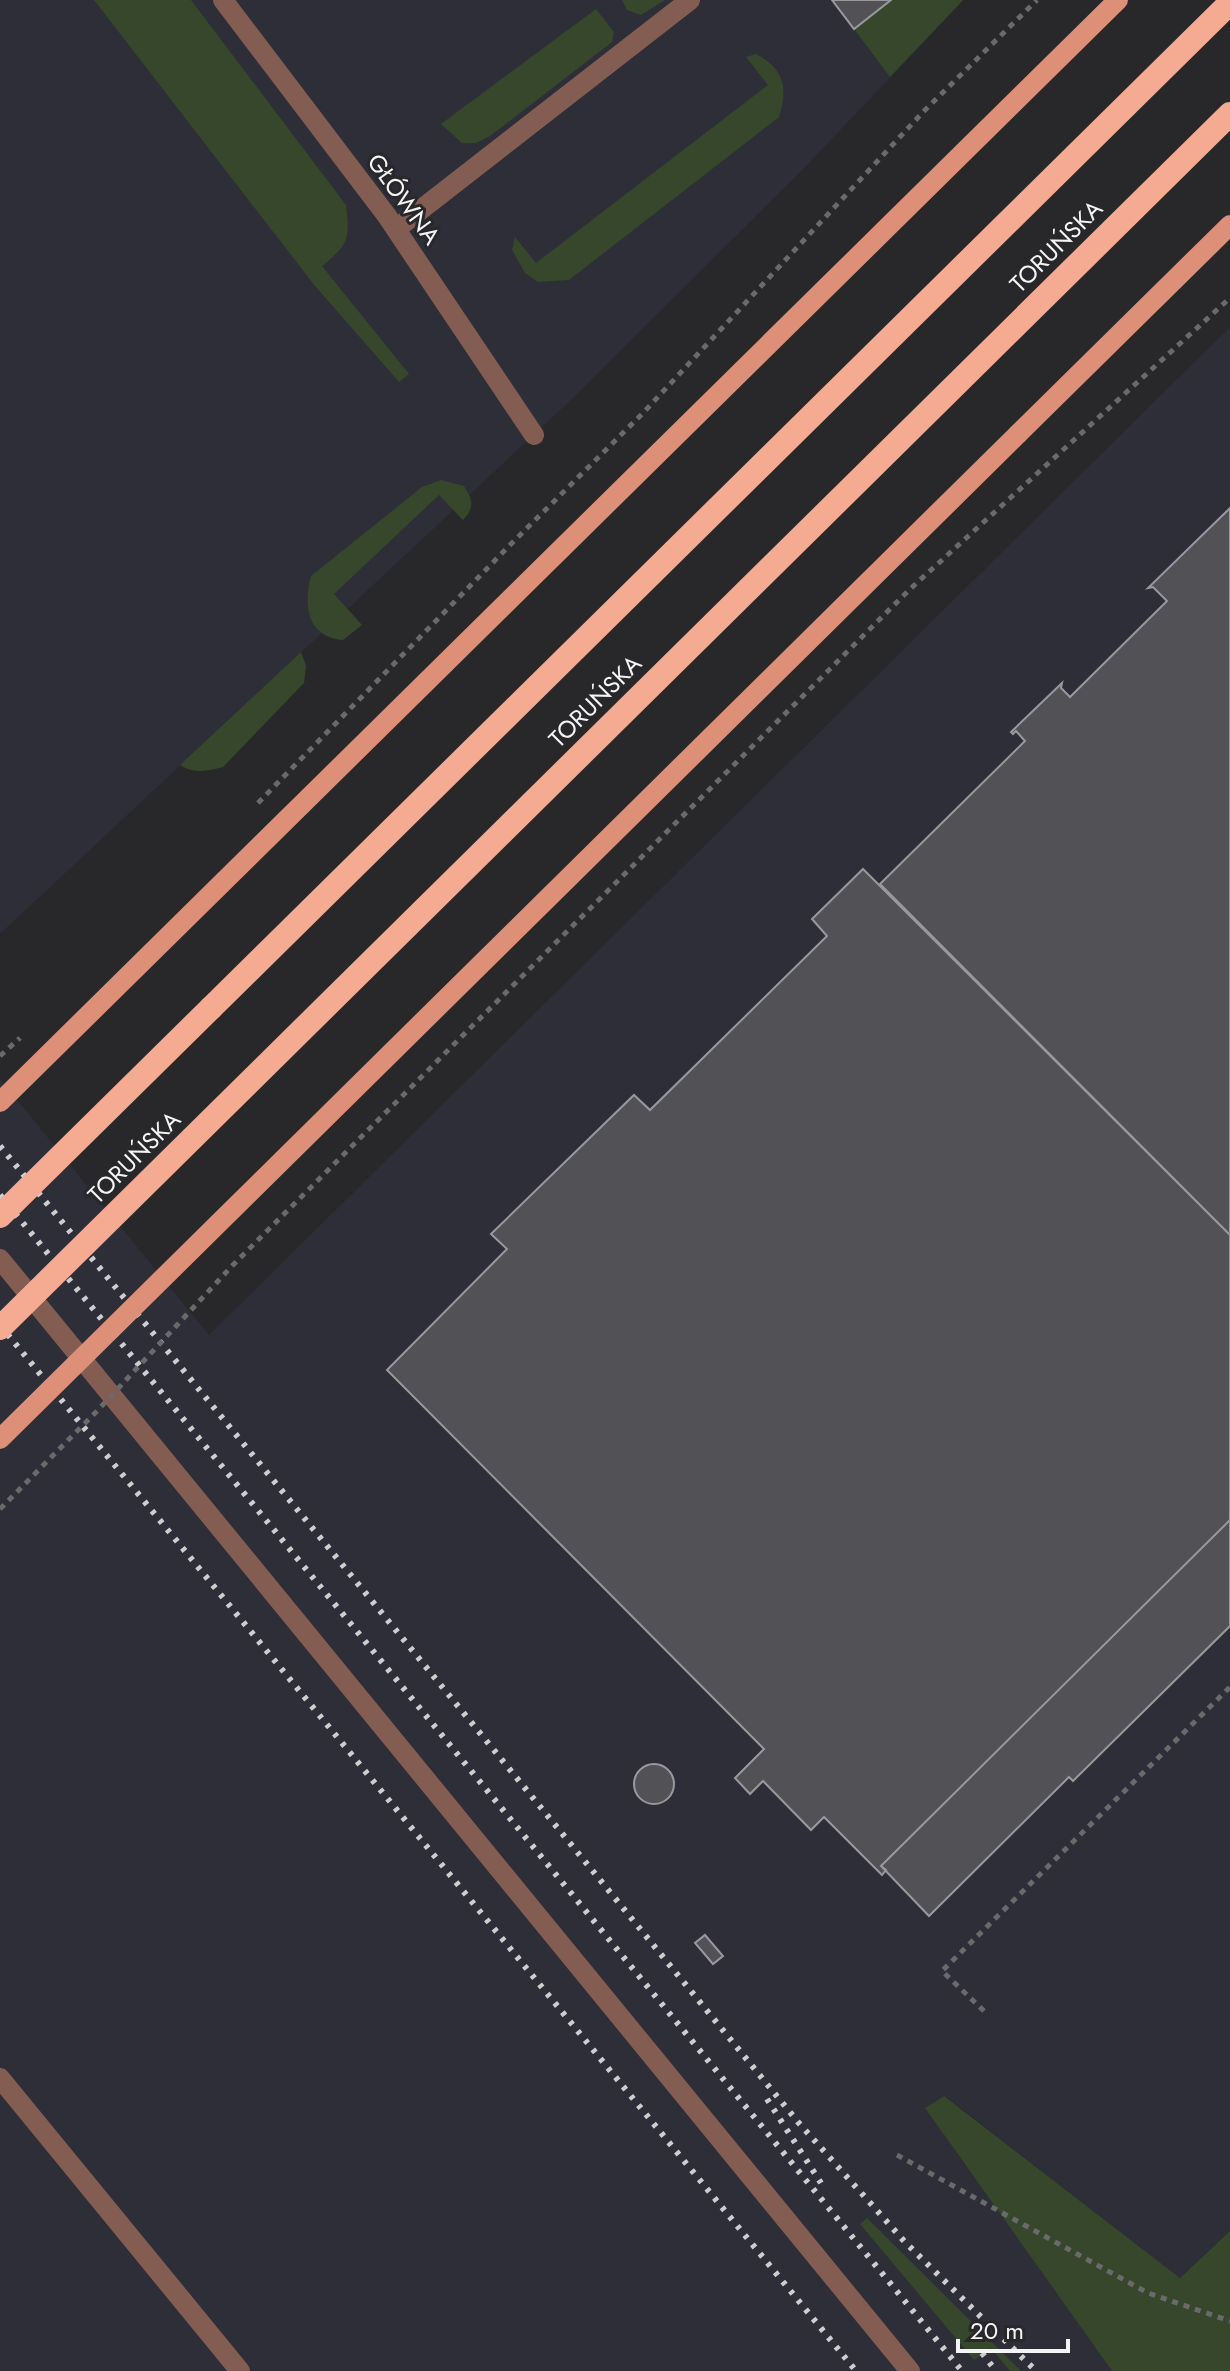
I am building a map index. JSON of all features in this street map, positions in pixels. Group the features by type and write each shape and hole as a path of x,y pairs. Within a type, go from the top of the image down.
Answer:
{"highway":[{"path":"0,1216 1230,3"},
{"name":"TORUŃSKA","path":"0,1328 1230,114"}],"main road":[{"path":"0,1102 1118,0"},
{"path":"0,1439 1230,225"}],"lane":[{"name":"GŁÓWNA","path":"223,0 396,229 534,435"},
{"path":"396,229 690,0"},
{"path":"0,1259 910,2371"},
{"path":"0,2078 240,2371"}],"path":[{"path":"254,806 643,413 925,110 1037,0"},
{"path":"0,1509 98,1410 232,1266 909,590 1230,298"},
{"path":"0,1056 22,1035"},
{"path":"984,2011 942,1971 1230,1687"},
{"path":"897,2155 1148,2293 1230,2321"}],"shaded area":[{"path":"0,0 964,0 805,167 572,399 0,934"},
{"path":"1230,327 1230,2231 1180,2278 945,2096 925,2108 1112,2371 0,2371 0,1079 209,1335"}],"green space":[{"path":"94,0 191,0 346,205 346,240 322,266 409,374 399,382 315,286"},
{"path":"622,0 665,0 641,15 627,10"},
{"path":"891,0 963,0 890,77 854,29"},
{"path":"596,9 614,32 612,42 490,136 476,143 462,143 441,124"},
{"path":"756,54 773,66 782,81 779,117 569,280 538,282 525,273 512,250 515,237 536,263 768,85 746,57"},
{"path":"441,480 464,486 471,503 467,515 463,520 439,495 334,594 362,625 343,640 322,633 310,618 308,608 311,576 422,487"},
{"path":"301,652 306,666 304,683 223,767 195,771 180,765"},
{"path":"944,2096 1180,2278 1230,2231 1230,2371 1112,2371 925,2108"},
{"path":"867,2218 1021,2371 1010,2371 991,2348 974,2360 860,2224"}],"building":[{"path":"832,0 891,0 854,29"},
{"path":"1230,508 1230,1235 880,884 1025,741 1016,731 1011,732 1062,683 1061,688 1070,697 1167,601 1153,587 1148,588"},
{"path":"863,869 1230,1235 1230,1520 881,1866 886,1870 882,1875 824,1817 811,1830 763,1781 750,1794 735,1778 764,1749 387,1370 507,1249 491,1234 634,1095 650,1110 827,936 812,919"},
{"path":"1230,1520 1230,1626 1073,1781 1069,1777 929,1916 881,1866"},
{"path":"654,1764 668,1770 674,1784 668,1798 654,1804 640,1798 634,1784 640,1770"},
{"path":"705,1935 723,1956 713,1964 695,1943"}],"railway":[{"path":"0,1146 798,2122 905,2242 1036,2371"},
{"path":"0,1195 962,2371"},
{"path":"0,1325 856,2371"},
{"path":"767,2099 821,2183"},
{"path":"982,2353 996,2371"}]}
